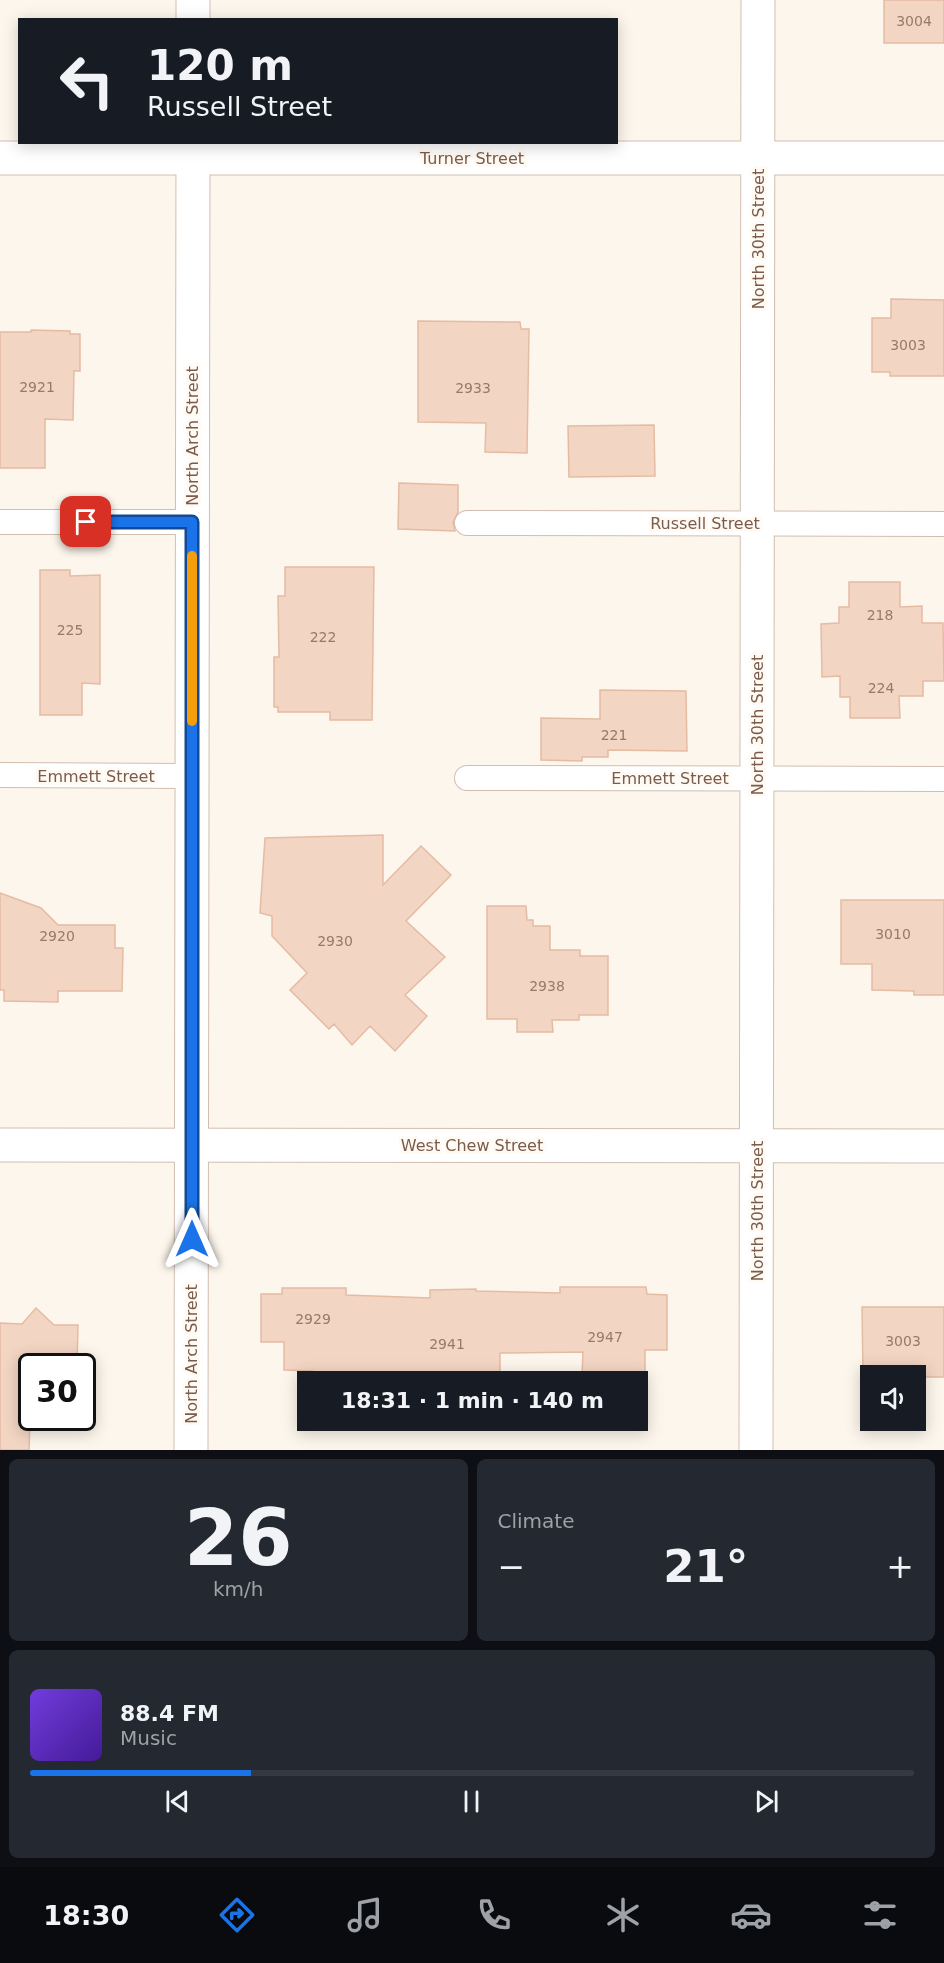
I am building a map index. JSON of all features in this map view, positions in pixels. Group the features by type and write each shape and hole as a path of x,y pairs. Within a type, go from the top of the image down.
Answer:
{"street":[{"path":"193,0 193,18"},
{"name":"North 30th Street","path":"756,1450 758,0"},
{"name":"Turner Street","path":"0,158 193,151 944,158"},
{"name":"North Arch Street","path":"191,1450 193,151"},
{"name":"West Chew Street","path":"0,1144 944,1146"}],"lane":[{"path":"0,522 192,522"},
{"name":"Russell Street","path":"467,523 944,524"},
{"name":"Emmett Street","path":"0,775 192,776"},
{"name":"Emmett Street","path":"467,778 944,779"}],"building":[{"path":"884,0 944,0 944,43 884,43"},
{"path":"891,299 944,300 944,376 890,376 890,372 872,372 872,318 891,318"},
{"path":"418,321 520,322 521,329 529,329 527,453 485,452 486,423 418,422"},
{"path":"31,330 70,331 70,334 80,334 80,371 74,371 73,420 45,419 45,468 0,468 0,332 31,332"},
{"path":"654,425 655,476 569,477 568,426"},
{"path":"399,483 458,485 458,512 453,522 455,531 398,529"},
{"path":"285,567 374,567 372,720 330,720 330,712 278,712 278,707 274,707 274,657 279,657 278,596 285,596"},
{"path":"40,570 70,570 70,576 100,575 100,684 82,683 82,715 40,715"},
{"path":"849,582 900,582 900,607 922,606 922,623 943,623 944,681 923,681 923,696 899,696 900,718 850,718 850,697 840,697 840,676 822,677 821,624 839,623 839,607 849,607"},
{"path":"600,690 686,691 687,751 608,750 608,757 582,757 582,761 541,760 541,718 600,719"},
{"path":"383,835 383,885 421,846 451,875 406,921 445,957 405,995 427,1016 395,1051 370,1026 352,1045 334,1024 329,1029 290,990 307,973 272,936 272,916 260,913 265,838"},
{"path":"0,893 41,908 58,925 115,925 115,948 123,948 122,991 58,991 58,1002 4,1001 4,990 0,990"},
{"path":"841,900 944,900 944,995 914,995 914,991 872,990 872,964 841,964"},
{"path":"487,906 526,906 527,920 533,920 533,926 550,926 550,950 580,950 580,956 608,956 608,1015 579,1015 579,1020 552,1020 553,1032 517,1032 517,1019 487,1019"},
{"path":"560,1287 646,1287 647,1294 667,1295 667,1350 645,1350 645,1371 582,1371 583,1352 500,1353 500,1371 313,1371 284,1370 284,1342 261,1342 261,1294 282,1294 282,1288 346,1288 346,1295 430,1298 430,1290 476,1289 476,1291 560,1293"},
{"path":"862,1307 944,1307 944,1377 926,1377 926,1365 863,1365"},
{"path":"36,1308 54,1325 78,1325 77,1353 18,1353 18,1431 30,1431 29,1450 0,1450 0,1323 22,1324"}],"slow traffic":[{"path":"192,556 192,721"}],"route":[{"path":"86,522 192,522 192,1239"}]}
